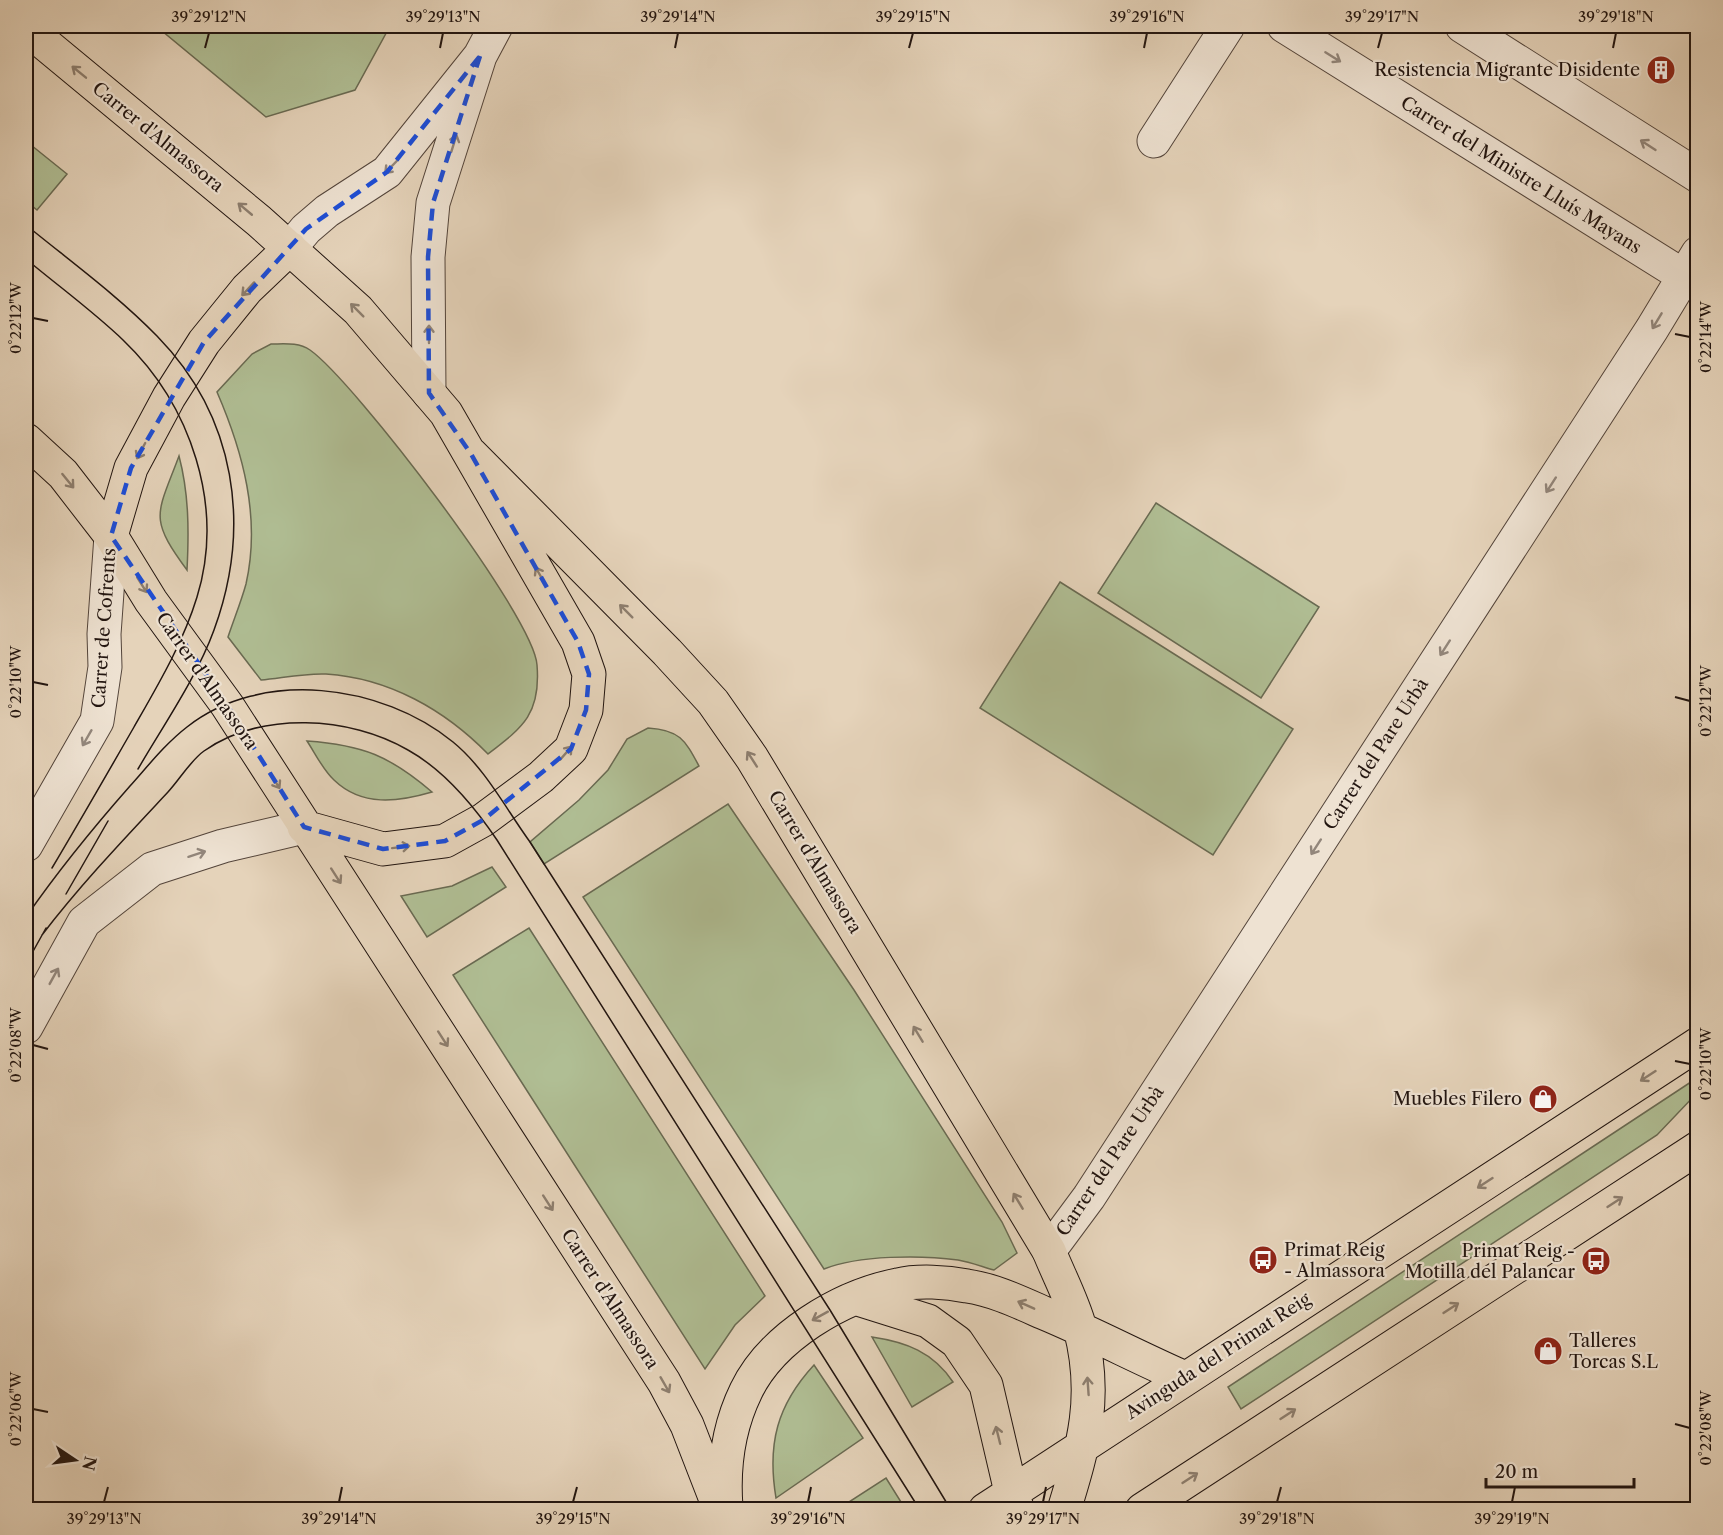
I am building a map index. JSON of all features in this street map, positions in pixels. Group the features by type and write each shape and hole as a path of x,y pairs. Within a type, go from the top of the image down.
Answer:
{"main road":[{"name":"Carrer d'Almassora","path":"26,28 290,248 358,310 446,413 578,642 589,674 586,710 571,749 542,777 483,820 445,841 383,849 304,827"},
{"path":"111,536 131,468 174,388 204,342 232,307 290,248"},
{"name":"Carrer d'Almassora","path":"26,440 63,474 111,536 180,642 227,705 664,1382 687,1425 720,1509"},
{"name":"Carrer d'Almassora","path":"471,454 667,652 713,702 752,758 1049,1251 1080,1328 1088,1384 1088,1412 1084,1444 1064,1509"},
{"name":"Avinguda del Primat Reig","path":"1005,1503 1084,1444 1698,1044"},
{"path":"1142,1509 1694,1149"},
{"path":"727,1509 724,1479 730,1433 746,1390 776,1351 804,1325 858,1299 899,1284 966,1286 1006,1296 1185,1378"},
{"path":"858,1299 928,1321 957,1342 986,1385 1005,1503"}],"street":[{"path":"429,393 428,257 433,203 480,56 496,26"},
{"path":"1154,141 1228,26"},
{"name":"Carrer del Ministre Lluís Mayans","path":"1284,26 1693,272"},
{"path":"1462,26 1698,176"},
{"path":"290,248 306,229 327,211 387,171 480,56"},
{"name":"Carrer del Pare Urbà","path":"1049,1251 1108,1167 1652,329 1693,272"},
{"name":"Carrer de Cofrents","path":"26,845 97,721 105,667 104,634 111,536"},
{"path":"26,1027 84,922 152,869 223,846 304,827"}],"highlighted area":[{"path":"480,56 433,203 428,257 429,393 471,454 578,642 589,674 586,710 571,749 483,820 445,841 383,849 304,827 227,705 111,536 131,468 204,342 306,229 387,172"}],"green space":[{"path":"156,26 390,26 355,90 266,117"},
{"path":"26,141 67,174 37,210 26,201"},
{"path":"271,344 296,345 310,350 364,405 439,501 475,552 506,599 528,639 537,665 536,696 532,708 520,727 488,754 434,710 394,689 372,682 326,674 261,680 228,637 246,584 250,559 250,510 242,462 217,392 252,354"},
{"path":"179,456 185,484 187,570 166,538 160,515 165,491"},
{"path":"1156,503 1319,607 1261,698 1098,593"},
{"path":"1060,582 1293,729 1213,855 980,708"},
{"path":"648,728 675,734 690,749 699,766 544,864 530,842 579,800 608,770 627,739"},
{"path":"307,741 360,749 375,754 403,769 432,792 393,800 356,795 330,776"},
{"path":"728,804 854,990 1002,1222 1017,1253 994,1270 958,1260 926,1257 854,1261 824,1269 583,897"},
{"path":"492,867 506,887 427,937 401,896 452,886"},
{"path":"529,928 765,1296 735,1325 705,1369 453,975"},
{"path":"1697,1078 1697,1093 1657,1135 1241,1409 1228,1387"},
{"path":"872,1337 918,1350 937,1363 953,1382 912,1407"},
{"path":"814,1365 863,1438 776,1498 773,1460 778,1426 791,1395"},
{"path":"886,1478 901,1502 889,1509 838,1509"}],"tram line":[{"path":"26,225 126,306 157,336 184,368 205,401 220,437 229,474 233,513 232,552 226,591 214,630 189,683 138,769"},
{"path":"26,259 123,340 147,366 167,395 184,426 196,459 204,493 207,528 205,562 197,597 177,647 152,695 52,868"},
{"path":"26,917 89,834 157,755 187,727 217,708 250,696 285,691 322,691 357,696 392,707 424,722 465,752 494,789 530,842 830,1310 951,1510"},
{"path":"42,935 88,879 168,792 195,759 227,738 252,729 278,724 333,725 360,730 385,739 421,758 446,778 478,814 497,840 920,1510"},
{"path":"66,894 108,821"},
{"path":"26,964 46,928"}],"place":[{"name":"Resistencia Migrante Disidente","path":"1661,70"},
{"name":"Muebles Filero","path":"1543,1099"},
{"name":"Primat Reig - Almassora","path":"1263,1260"},
{"name":"Primat Reig - Motilla del Palancar","path":"1596,1261"},
{"name":"Talleres Torcas S.L","path":"1548,1351"}]}
